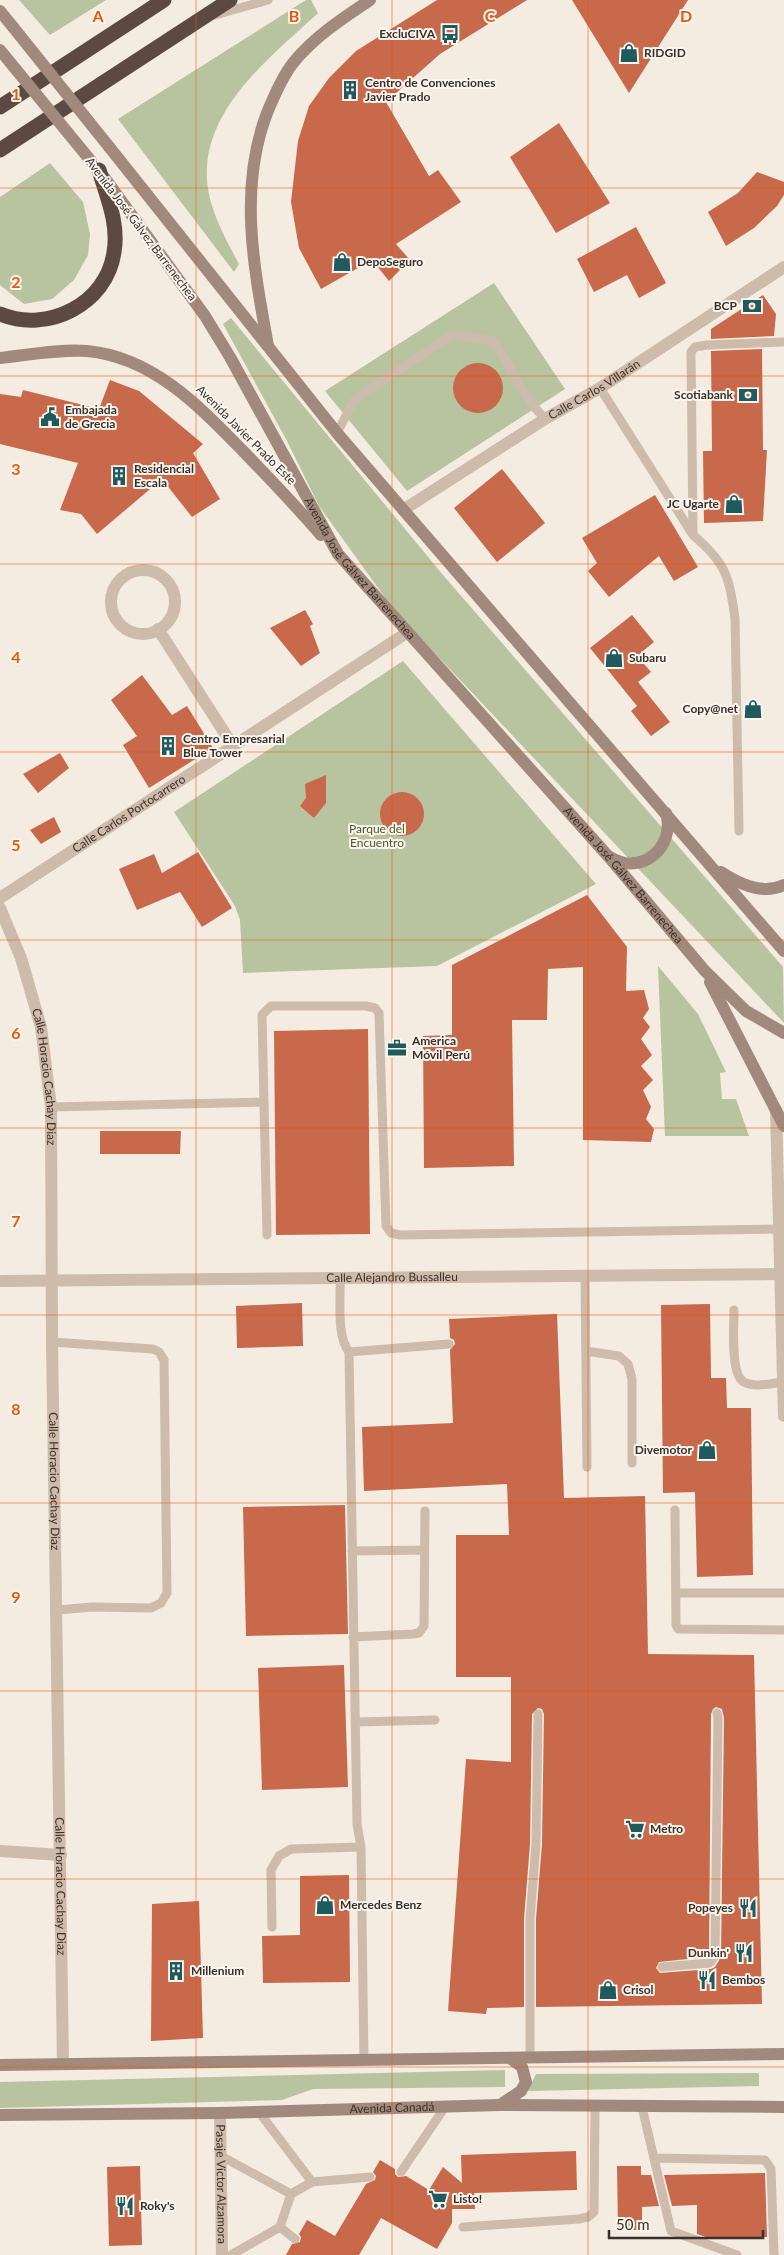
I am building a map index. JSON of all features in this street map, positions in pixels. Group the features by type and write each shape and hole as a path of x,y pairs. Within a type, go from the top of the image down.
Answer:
{"highway":[{"path":"0,107 164,0"},
{"path":"0,150 230,0"},
{"path":"0,314 15,319 31,320 63,315 89,298 104,281 113,260 115,232 111,209 95,166"}],"main road":[{"path":"268,348 253,255 250,195 252,170 263,123 273,98 293,63 338,22 370,0"},
{"name":"Avenida José Gálvez Barrenechea","path":"0,11 338,433 784,951"},
{"name":"Avenida José Gálvez Barrenechea","path":"0,50 95,166 205,316 230,357 338,554 608,856 705,971 746,1011 784,1034"},
{"name":"Avenida Javier Prado Este","path":"0,358 86,351 120,358 161,377 196,405 227,434 281,490 338,554"},
{"path":"608,856 627,864 641,862 654,856 663,846 668,833 666,814"},
{"path":"709,864 725,875 751,887 767,889 784,885"},
{"path":"705,971 784,1126"},
{"path":"0,2065 784,2054"},
{"path":"500,2105 521,2091 526,2082 522,2067 510,2058"},
{"name":"Avenida Canadá","path":"0,2115 220,2113 500,2105 784,2107"}],"street":[{"name":"Calle Carlos Villarán","path":"403,510 545,419 600,388 784,268"},
{"path":"137,570 152,571 166,579 172,587 175,597 174,608 171,618 158,630 145,634 134,633 116,621 110,600 112,590 118,580 137,570"},
{"path":"158,630 233,746"},
{"name":"Calle Carlos Portocarrero","path":"0,898 408,632"},
{"name":"Calle Horacio Cachay Diaz","path":"0,908 21,958 37,1011 48,1067 51,1107 52,1342 58,1610 63,2064"},
{"path":"776,1110 783,1274 784,1416"},
{"name":"Calle Alejandro Bussalleu","path":"0,1281 783,1274"},
{"path":"0,1851 61,1855"},
{"name":"Pasaje Víctor Alzamora","path":"220,2113 222,2255"}],"lane":[{"path":"201,19 268,0"},
{"path":"338,433 353,402 366,391 453,335 494,340 530,402 545,419"},
{"path":"692,535 690,352 695,348 707,345 784,342"},
{"path":"600,388 692,535 717,559 726,571 731,587 735,618 739,831"},
{"path":"267,1235 262,1015 264,1010 271,1006 374,1008 379,1013 386,1226 391,1233 400,1235 780,1229"},
{"path":"51,1107 263,1102"},
{"path":"585,1275 587,1467"},
{"path":"340,1278 341,1330 344,1345 349,1352 353,1637 357,1824 361,1847 364,2060"},
{"path":"734,1310 735,1358 738,1376 744,1382 753,1384 784,1382"},
{"path":"52,1342 153,1349 159,1352 164,1360 167,1593 161,1603 151,1608 92,1607 58,1610"},
{"path":"349,1352 449,1344"},
{"path":"586,1351 619,1356 628,1364 632,1380 632,1463"},
{"path":"675,1510 676,1624 678,1630 784,1630"},
{"path":"353,1637 419,1633 424,1626 425,1511"},
{"path":"352,1552 424,1550"},
{"path":"676,1593 784,1593"},
{"path":"662,1967 710,1963 715,1956 717,1713"},
{"path":"530,2058 530,1919 536,1844 538,1714"},
{"path":"356,1722 435,1720"},
{"path":"272,1928 271,1870 280,1856 292,1849 361,1847"},
{"path":"463,2227 579,2219 588,2217 594,2212 595,2106"},
{"path":"400,2172 445,2107"},
{"path":"642,2107 671,2231 737,2255"},
{"path":"259,2112 312,2182"},
{"path":"221,2156 291,2194"},
{"path":"654,2158 764,2160 768,2163 770,2168 774,2255"},
{"path":"231,2255 280,2227 291,2194 312,2182 370,2177"},
{"path":"280,2227 296,2239"}],"green space":[{"path":"19,0 106,0 50,35"},
{"path":"306,0 311,0 318,13 281,47 244,86 228,107 216,129 209,153 208,190 214,212 239,264 234,272 118,119"},
{"path":"50,163 83,202 90,234 88,255 74,280 52,299 24,304 0,285 0,197"},
{"path":"494,283 565,389 407,491 325,391"},
{"path":"231,318 443,575 783,967 784,1023 394,610 319,506 287,441 223,324"},
{"name":"Parque del Encuentro","path":"403,661 596,884 437,966 243,973 240,920 235,906 174,812"},
{"path":"658,966 698,1014 726,1072 720,1073 722,1099 736,1099 749,1136 665,1136"},
{"path":"505,2070 505,2087 313,2089 282,2100 0,2108 0,2082"},
{"path":"759,2073 759,2086 528,2091 536,2074"}],"building":[{"path":"437,0 527,0 440,54 386,102 429,176 438,170 461,202 396,244 410,260 389,281 372,260 321,289 299,248 291,202 298,141 309,106 329,78 356,51"},
{"name":"RIDGID","path":"572,0 688,0 629,93"},
{"path":"559,123 610,203 556,233 510,157"},
{"path":"757,172 784,182 784,195 777,206 754,228 726,246 708,212 738,193"},
{"path":"636,227 666,283 639,298 627,275 594,292 577,259"},
{"path":"763,295 776,314 774,336 711,339 711,329"},
{"path":"762,349 763,450 767,450 763,521 704,523 703,451 712,451 711,351"},
{"path":"478,363 487,365 498,374 503,388 501,397 492,408 478,413 469,411 458,402 453,388 455,379 464,368"},
{"name":"Residencial Escala","path":"110,380 139,391 203,444 193,453 220,499 192,517 162,479 97,534 81,514 60,510 78,463 0,444 0,394 21,397 23,390 99,409"},
{"path":"502,469 545,523 497,562 454,508"},
{"path":"655,495 698,567 674,581 659,556 609,597 588,571 597,563 582,538"},
{"path":"305,610 313,624 310,626 320,653 301,666 270,628"},
{"path":"632,615 654,642 637,656 651,672 638,682 670,722 651,736 631,711 637,706 590,648"},
{"name":"Centro Empresarial Blue Tower","path":"142,675 172,715 187,706 213,748 149,788 123,745 137,736 111,700"},
{"path":"60,753 69,768 38,793 23,774"},
{"path":"326,775 326,803 314,818 300,806 306,798 305,784"},
{"path":"398,792 406,792 418,798 424,814 418,830 406,836 398,836 386,830 380,818 380,810 386,798"},
{"path":"54,817 61,832 41,844 30,830"},
{"path":"198,852 232,908 202,927 180,892 137,910 119,869 154,854 162,873"},
{"path":"587,895 627,947 626,991 644,990 649,1009 643,1018 650,1027 641,1039 652,1055 641,1066 653,1080 643,1090 651,1107 646,1119 654,1129 651,1142 583,1140 583,967 548,969 547,1020 512,1020 514,1166 424,1168 423,1036 452,1035 452,965"},
{"path":"368,1029 370,1234 276,1235 274,1031"},
{"path":"100,1131 181,1131 180,1154 100,1154"},
{"path":"302,1303 303,1346 237,1348 236,1306"},
{"name":"Divemotor","path":"710,1304 711,1378 726,1378 727,1408 751,1408 753,1575 697,1577 695,1492 663,1493 661,1305"},
{"path":"557,1314 564,1498 645,1496 648,1654 754,1655 762,2004 536,2007 536,1919 542,1844 544,1714 542,1709 538,1708 532,1714 530,1844 524,1919 524,2007 487,2008 486,2014 448,2011 466,1759 511,1762 511,1677 456,1677 456,1535 509,1535 507,1484 364,1491 362,1427 453,1423 450,1350 455,1344 454,1340 450,1338 449,1319","holes":["716,1707 722,1709 724,1718 721,1957 715,1967 711,1969 660,1973 656,1968 659,1962 707,1957 709,1954 711,1714"]},
{"path":"345,1505 348,1634 246,1636 243,1507"},
{"path":"344,1665 348,1787 262,1790 258,1668"},
{"name":"Mercedes Benz","path":"349,1875 350,1982 263,1983 262,1936 300,1935 300,1876"},
{"name":"Millenium","path":"199,1901 203,2038 151,2041 152,1904"},
{"path":"576,2151 577,2190 474,2193 475,2209 452,2209 452,2223 437,2249 381,2218 359,2255 286,2255 292,2244 300,2242 301,2237 299,2234 307,2220 335,2236 366,2184 375,2180 376,2176 373,2172 380,2160 395,2169 395,2174 398,2177 406,2176 429,2190 443,2167 462,2183 461,2155"},
{"name":"Roky's","path":"140,2166 142,2245 109,2246 107,2167"},
{"path":"617,2166 641,2166 641,2175 651,2175 659,2206 642,2207 642,2230 618,2230"},
{"path":"765,2173 767,2237 709,2238 697,2234 697,2205 672,2206 664,2175"}],"place":[{"name":"ExcluCIVA","path":"450,34"},
{"name":"RIDGID","path":"629,53"},
{"name":"Centro de Convenciones Javier Prado","path":"350,90"},
{"name":"DepoSeguro","path":"342,262"},
{"name":"BCP","path":"752,306"},
{"name":"Scotiabank","path":"748,395"},
{"name":"Embajada de Grecia","path":"50,417"},
{"name":"Residencial Escala","path":"119,476"},
{"name":"JC Ugarte","path":"734,504"},
{"name":"Subaru","path":"614,658"},
{"name":"Copy@net","path":"753,709"},
{"name":"Centro Empresarial Blue Tower","path":"168,746"},
{"name":"America Móvil Perú","path":"397,1048"},
{"name":"Divemotor","path":"707,1450"},
{"name":"Metro","path":"635,1829"},
{"name":"Mercedes Benz","path":"325,1905"},
{"name":"Popeyes","path":"748,1908"},
{"name":"Dunkin'","path":"744,1953"},
{"name":"Millenium","path":"176,1971"},
{"name":"Bembos","path":"707,1980"},
{"name":"Crisol","path":"608,1990"},
{"name":"Listo!","path":"438,2199"},
{"name":"Roky's","path":"125,2206"}]}
